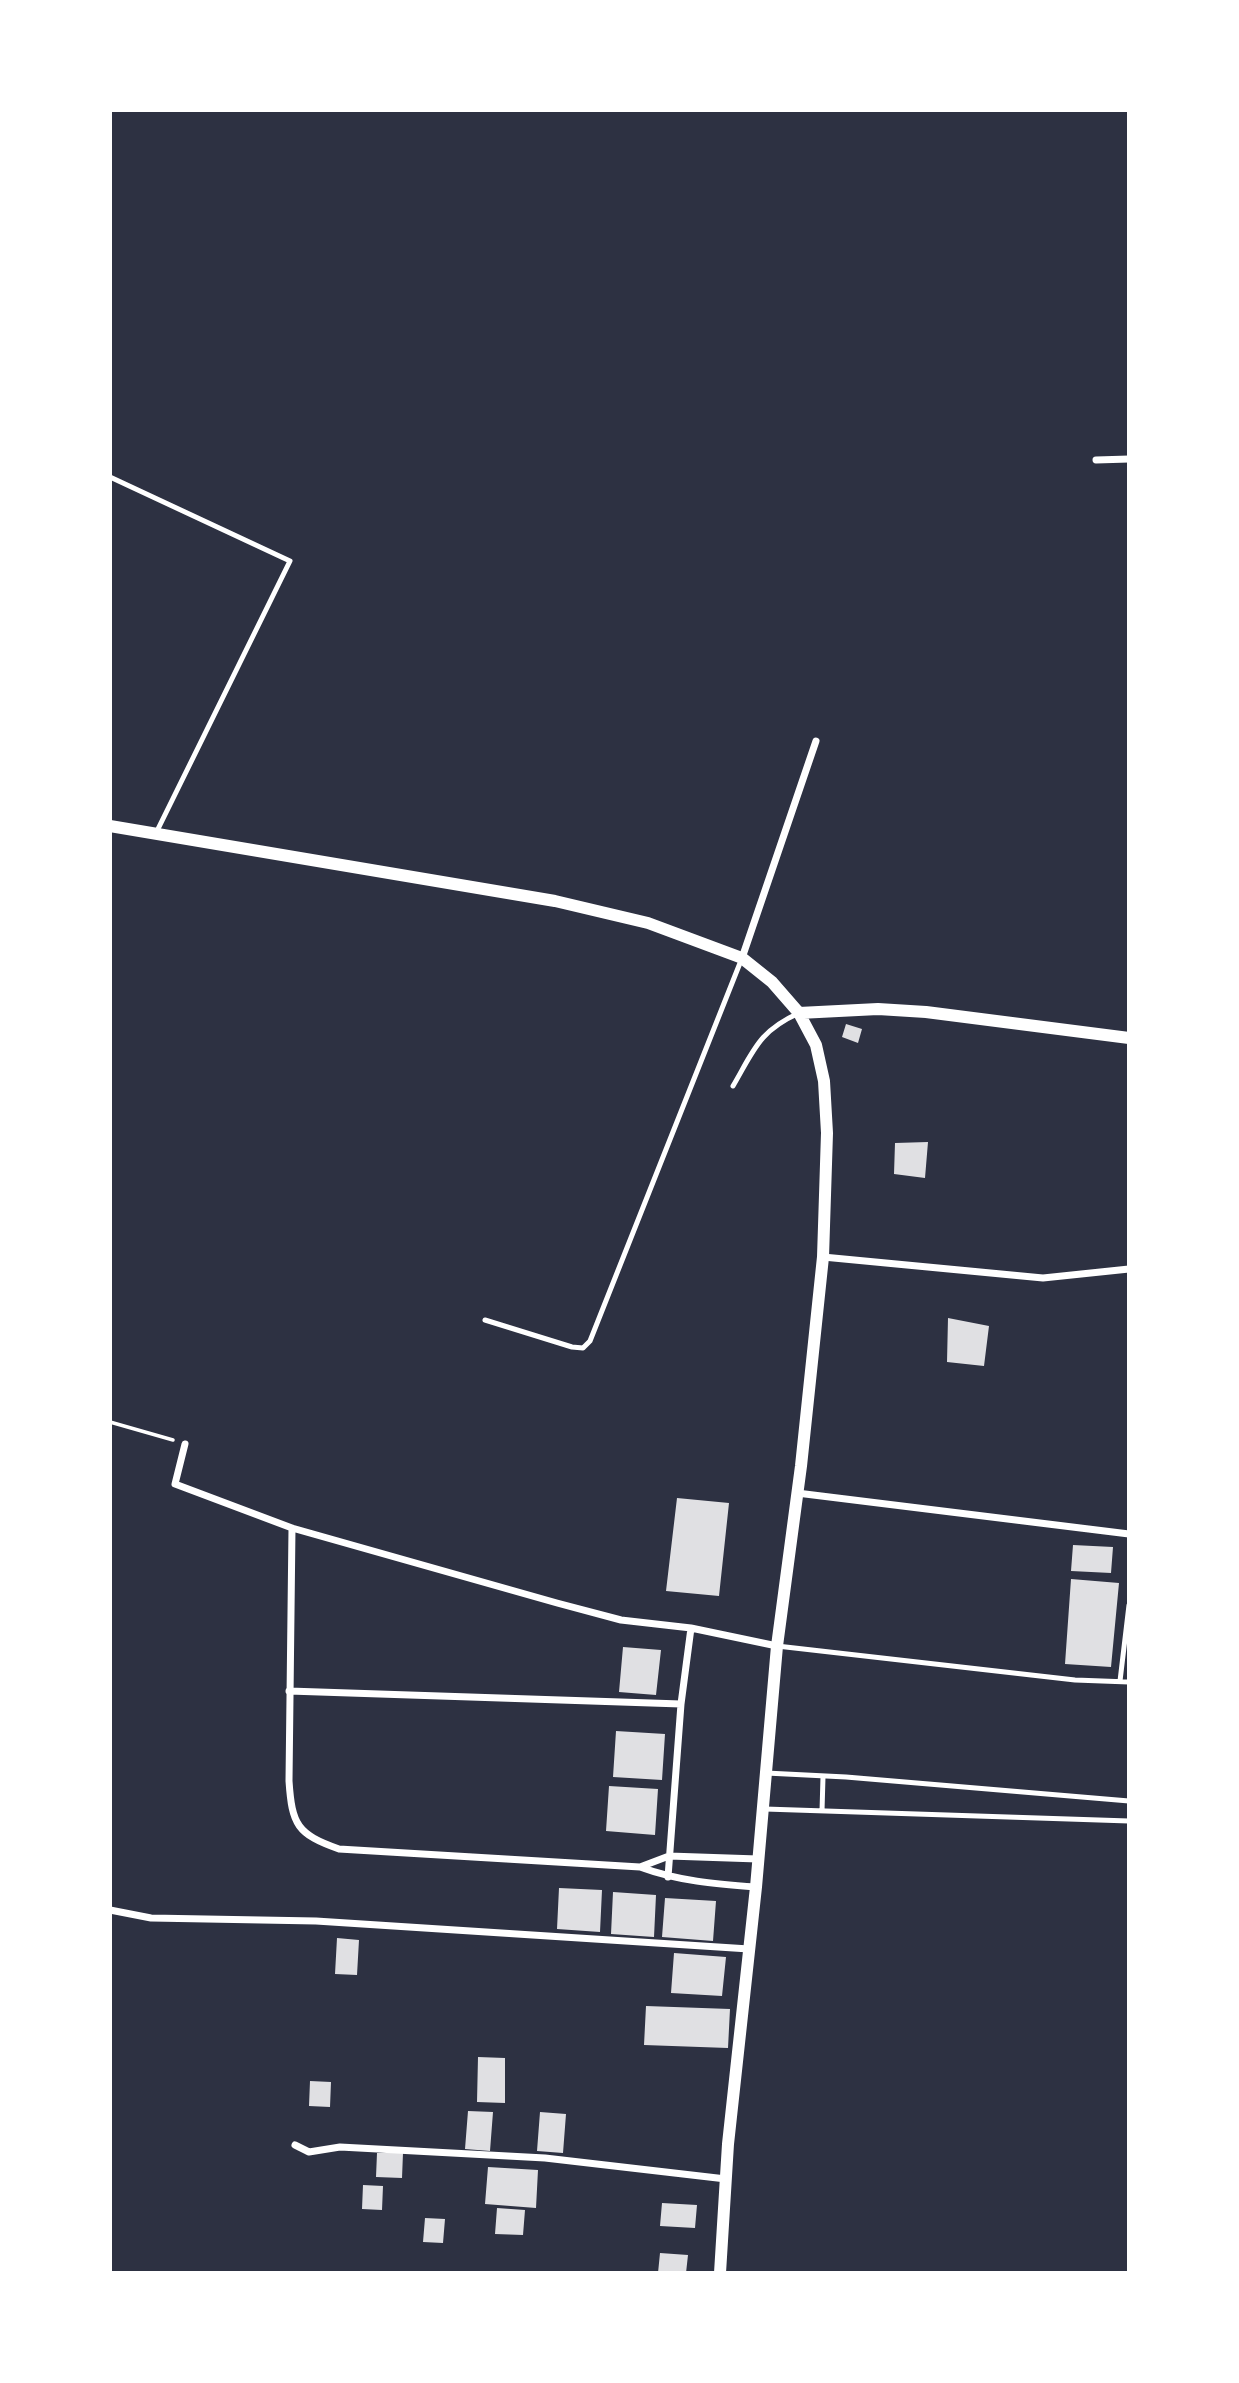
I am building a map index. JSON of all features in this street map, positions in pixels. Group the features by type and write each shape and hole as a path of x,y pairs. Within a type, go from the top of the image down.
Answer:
{"street":[{"path":"1096,460 1129,459"},
{"path":"742,958 816,741"},
{"path":"110,825 555,901 648,923 742,958 772,982 799,1013 816,1045 824,1082 827,1133 823,1256 777,1646 726,2179 720,2273"},
{"path":"799,1013 878,1009 926,1012 1129,1038"},
{"path":"823,1256 1043,1278 1129,1269"},
{"path":"186,1444 175,1484 292,1528 621,1620 691,1628 777,1646"},
{"path":"797,1493 1129,1534"},
{"path":"292,1528 289,1781 291,1810 301,1830 320,1842 339,1849 640,1867 668,1877 696,1882 755,1887"},
{"path":"668,1877 681,1704 691,1628"},
{"path":"289,1691 681,1704"},
{"path":"640,1867 669,1856 758,1859"},
{"path":"110,1910 150,1918 316,1921 749,1950"},
{"path":"295,2145 309,2152 340,2147 545,2158 726,2179"}],"lane":[{"path":"110,477 290,561 156,833"},
{"path":"485,1320 572,1347 583,1348 590,1342 742,958"},
{"path":"733,1086 766,1032 777,1023 799,1013"},
{"path":"1120,1681 1129,1605"},
{"path":"777,1646 1068,1679 1129,1682"},
{"path":"766,1773 889,1780 1129,1801"},
{"path":"822,1811 823,1777"},
{"path":"763,1808 1129,1821"}],"path":[{"path":"110,1422 186,1444"}],"building":[{"path":"846,1024 862,1029 858,1043 842,1037"},
{"path":"928,1142 925,1178 894,1174 895,1143"},
{"path":"948,1318 989,1326 984,1366 947,1362"},
{"path":"677,1498 729,1503 719,1596 666,1591"},
{"path":"1073,1545 1113,1547 1111,1573 1071,1571"},
{"path":"1071,1579 1119,1583 1111,1667 1065,1664"},
{"path":"623,1647 661,1650 656,1695 619,1692"},
{"path":"616,1731 665,1734 662,1780 613,1777"},
{"path":"609,1786 658,1789 655,1835 606,1831"},
{"path":"559,1888 602,1890 600,1932 557,1929"},
{"path":"613,1892 656,1895 654,1937 611,1934"},
{"path":"665,1898 716,1901 713,1941 662,1937"},
{"path":"337,1938 359,1940 357,1975 335,1974"},
{"path":"674,1953 726,1957 722,1996 671,1993"},
{"path":"646,2006 730,2009 728,2048 644,2045"},
{"path":"478,2057 505,2058 505,2103 477,2102"},
{"path":"310,2081 331,2082 330,2107 309,2106"},
{"path":"468,2111 493,2112 490,2151 465,2149"},
{"path":"540,2112 566,2114 563,2153 537,2151"},
{"path":"377,2153 403,2153 402,2178 376,2177"},
{"path":"488,2167 538,2170 536,2208 485,2204"},
{"path":"363,2185 383,2186 382,2210 362,2209"},
{"path":"662,2203 697,2205 695,2228 660,2226"},
{"path":"497,2208 525,2210 523,2235 495,2234"},
{"path":"425,2218 445,2219 443,2243 423,2242"},
{"path":"660,2253 688,2255 686,2273 658,2273"}]}
